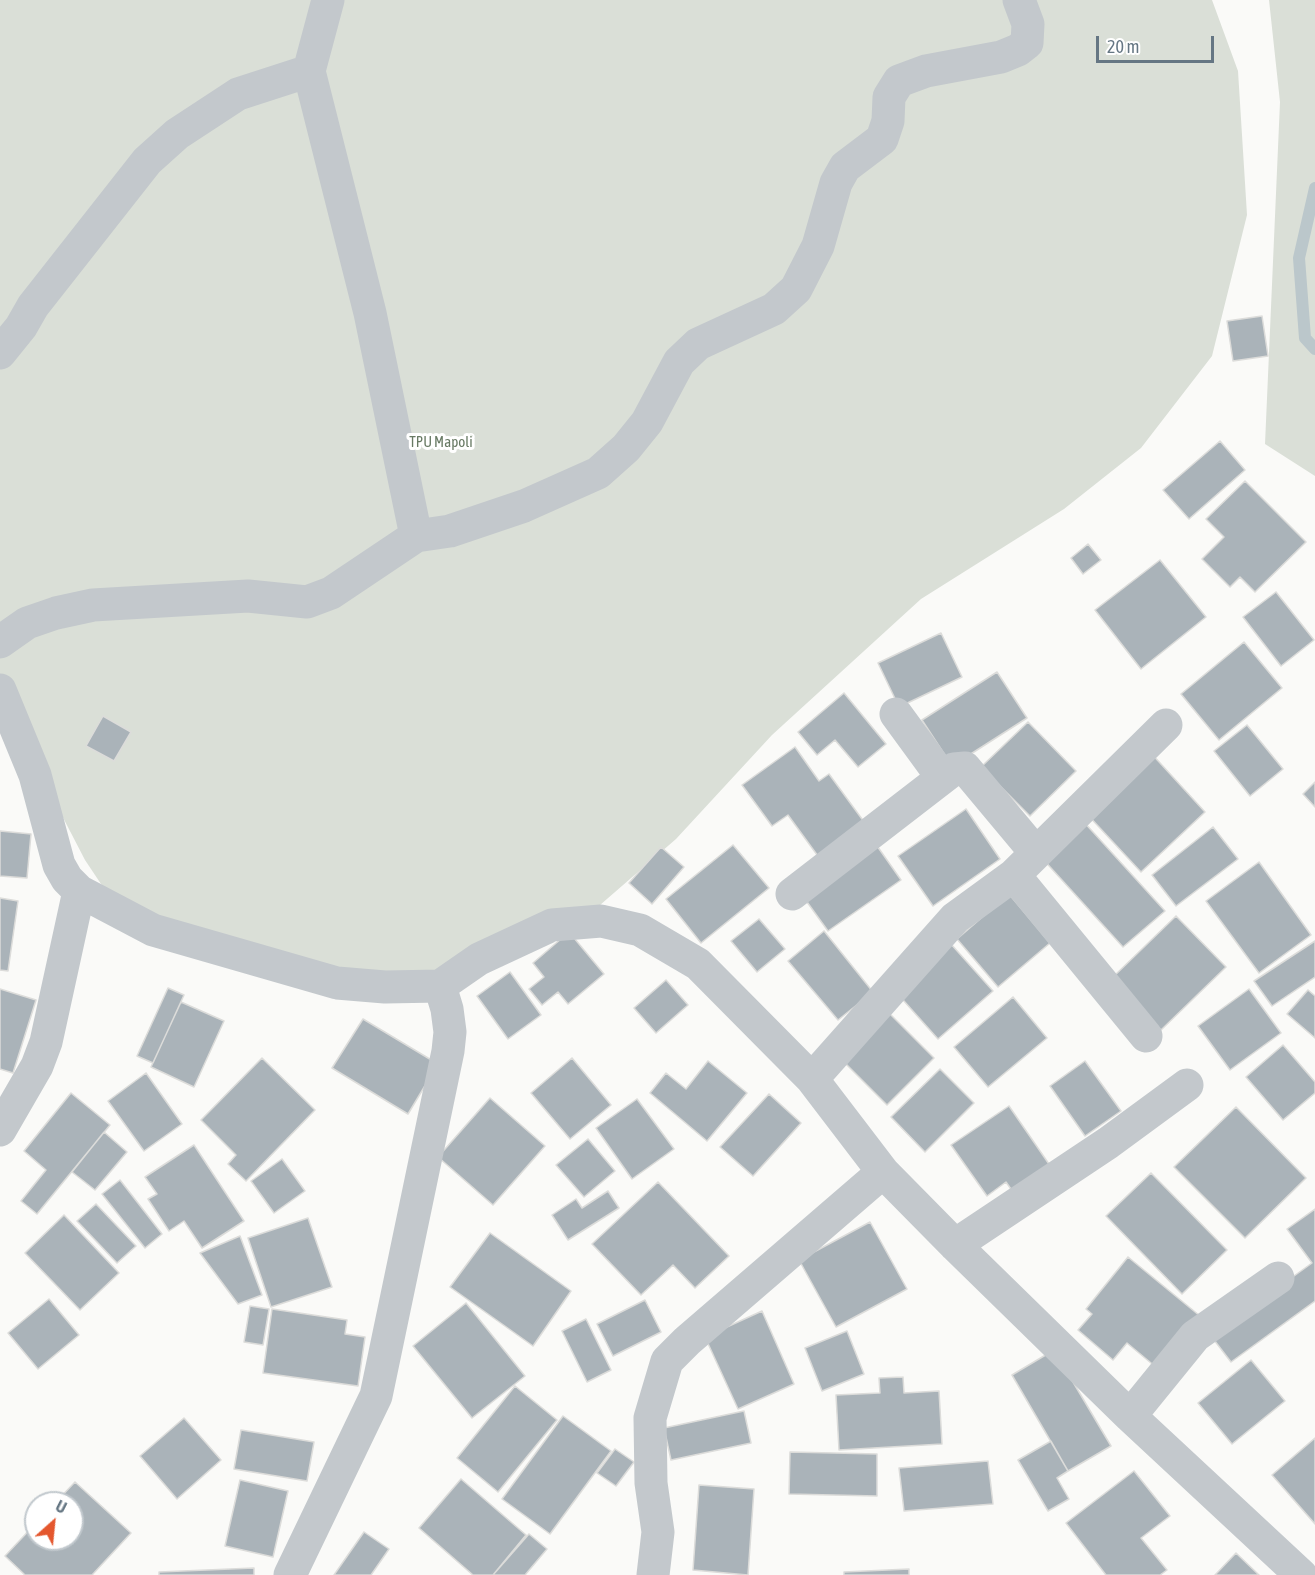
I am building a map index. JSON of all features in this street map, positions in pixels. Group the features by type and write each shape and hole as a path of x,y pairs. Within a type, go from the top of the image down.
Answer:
{"street":[{"path":"328,0 309,71 370,313 416,536"},
{"path":"0,642 27,623 56,613 93,605 248,596 307,602 331,593 416,536 450,531 524,506 598,473 627,448 646,422 679,362 698,344 767,313 796,289 818,246 836,183 845,167 882,139 888,121 889,97 899,81 926,71 1000,57 1018,50 1028,43 1028,24 1019,0"},
{"path":"0,353 21,327 33,306 147,161 177,134 238,94 309,71"},
{"path":"0,690 35,776 59,865 67,879 79,891 153,930 337,983 385,987 440,986 478,959 552,925 601,921 640,930 698,964 812,1079 883,1172 955,1245 1130,1416 1301,1575"},
{"path":"896,714 942,777"},
{"path":"812,1079 955,918 1025,864 1166,725"},
{"path":"792,894 942,777 954,769 965,768 1025,864 1146,1036"},
{"path":"0,1130 37,1066 46,1042 79,891"},
{"path":"290,1575 376,1396 450,1032 447,1009 440,986"},
{"path":"955,1245 1108,1143 1187,1085"},
{"path":"653,1575 658,1532 651,1483 650,1418 667,1361 687,1341 883,1172"},
{"path":"1130,1416 1195,1336 1278,1278"}],"green space":[{"name":"TPU Mapoli","path":"0,0 1212,0 1238,71 1247,215 1212,356 1141,448 1064,509 921,599 772,735 676,839 592,912 435,995 123,917 85,860 0,696"},
{"path":"1269,0 1315,0 1315,476 1265,444 1280,102"}],"building":[{"path":"1262,316 1268,356 1233,361 1227,321"},
{"path":"1220,441 1245,470 1189,519 1163,490"},
{"path":"1245,481 1306,542 1255,592 1240,577 1230,587 1202,559 1224,537 1206,519"},
{"path":"1088,544 1101,560 1083,574 1071,558"},
{"path":"1160,560 1206,617 1141,669 1095,610"},
{"path":"1276,592 1314,640 1281,666 1243,617"},
{"path":"941,633 962,677 899,707 878,663"},
{"path":"1244,642 1282,688 1219,740 1181,694"},
{"path":"997,672 1027,718 952,766 922,720"},
{"path":"844,693 886,744 858,767 835,740 817,755 798,732"},
{"path":"103,716 131,732 114,761 86,746"},
{"path":"1028,722 1076,771 1030,816 981,767"},
{"path":"1247,725 1283,769 1250,796 1214,751"},
{"path":"795,747 819,781 829,774 870,830 823,863 788,815 772,826 742,785"},
{"path":"1149,751 1205,812 1141,872 1085,812"},
{"path":"1315,782 1315,807 1303,794"},
{"path":"966,809 1000,859 933,906 898,856"},
{"path":"1082,820 1165,911 1123,947 1041,857"},
{"path":"1213,827 1238,859 1176,906 1152,875"},
{"path":"0,831 31,834 27,878 0,876"},
{"path":"875,843 901,880 828,931 802,895"},
{"path":"733,845 769,888 701,943 666,899"},
{"path":"661,847 684,867 652,904 629,883"},
{"path":"1259,862 1311,935 1259,973 1206,901"},
{"path":"1009,894 1050,943 998,987 957,939"},
{"path":"0,898 18,901 8,971 0,970"},
{"path":"1176,916 1226,967 1161,1030 1111,979"},
{"path":"759,919 785,949 757,972 731,941"},
{"path":"824,931 873,992 838,1020 788,961"},
{"path":"569,932 604,974 568,1004 558,992 542,1005 529,989 544,977 533,963"},
{"path":"1315,941 1315,977 1272,1006 1254,981"},
{"path":"950,943 993,991 938,1039 895,991"},
{"path":"510,972 541,1015 508,1039 477,996"},
{"path":"666,980 688,1005 656,1033 634,1008"},
{"path":"168,988 184,995 153,1063 137,1056"},
{"path":"0,989 36,1000 13,1073 0,1069"},
{"path":"1249,989 1281,1033 1230,1070 1198,1026"},
{"path":"1308,990 1315,996 1315,1038 1287,1014"},
{"path":"1013,997 1047,1038 988,1087 954,1047"},
{"path":"181,1002 224,1021 194,1087 151,1067"},
{"path":"890,1014 934,1058 887,1105 843,1061"},
{"path":"363,1019 438,1064 408,1114 332,1068"},
{"path":"1283,1045 1315,1082 1315,1093 1283,1120 1246,1077"},
{"path":"262,1058 315,1110 246,1181 228,1164 236,1155 201,1120"},
{"path":"572,1058 611,1105 570,1139 531,1093"},
{"path":"708,1061 747,1093 707,1141 650,1093 666,1073 686,1089"},
{"path":"1085,1061 1121,1111 1085,1136 1050,1086"},
{"path":"940,1069 974,1103 925,1152 891,1117"},
{"path":"146,1073 182,1124 144,1151 108,1101"},
{"path":"71,1093 110,1125 37,1214 21,1201 46,1170 24,1151"},
{"path":"769,1094 801,1123 753,1176 720,1147"},
{"path":"490,1098 545,1146 493,1205 438,1157"},
{"path":"637,1099 674,1149 632,1179 596,1128"},
{"path":"1009,1106 1051,1167 1013,1192 1006,1182 987,1196 951,1145"},
{"path":"1236,1107 1306,1178 1245,1238 1174,1167"},
{"path":"104,1132 127,1152 95,1190 72,1172"},
{"path":"588,1139 615,1171 584,1197 556,1165"},
{"path":"194,1145 244,1221 202,1248 184,1221 169,1231 148,1199 157,1194 145,1177"},
{"path":"282,1159 305,1191 274,1213 251,1181"},
{"path":"1151,1173 1227,1250 1182,1294 1106,1216"},
{"path":"120,1180 162,1234 145,1248 102,1194"},
{"path":"658,1182 729,1256 695,1288 673,1265 641,1295 592,1244"},
{"path":"608,1191 619,1208 568,1240 552,1215 576,1199 582,1208"},
{"path":"96,1204 136,1246 117,1263 77,1221"},
{"path":"1315,1209 1315,1301 1231,1362 1211,1336 1312,1263 1287,1229"},
{"path":"64,1215 119,1273 80,1310 25,1253"},
{"path":"308,1218 332,1287 271,1307 248,1238"},
{"path":"870,1222 907,1289 836,1327 799,1260"},
{"path":"490,1233 571,1291 533,1346 450,1287"},
{"path":"240,1236 262,1295 238,1304 200,1253"},
{"path":"1128,1257 1200,1316 1157,1368 1127,1343 1113,1360 1078,1330 1092,1314 1086,1309"},
{"path":"49,1299 79,1335 38,1369 8,1333"},
{"path":"645,1300 661,1332 613,1356 597,1324"},
{"path":"466,1303 525,1376 472,1418 413,1346"},
{"path":"250,1306 269,1309 263,1345 244,1342"},
{"path":"272,1309 347,1320 345,1334 365,1337 358,1386 263,1373"},
{"path":"762,1311 794,1384 738,1409 705,1337"},
{"path":"586,1319 611,1370 587,1382 562,1331"},
{"path":"847,1331 864,1374 822,1391 805,1348"},
{"path":"1054,1350 1111,1446 1068,1471 1012,1375"},
{"path":"1251,1360 1285,1401 1232,1444 1198,1403"},
{"path":"903,1377 904,1393 939,1391 942,1444 839,1450 836,1395 880,1393 879,1378"},
{"path":"515,1386 557,1420 498,1492 457,1458"},
{"path":"744,1411 751,1443 671,1460 664,1428"},
{"path":"563,1416 611,1451 550,1534 502,1499"},
{"path":"184,1418 221,1460 177,1499 140,1456"},
{"path":"241,1430 314,1442 307,1481 234,1469"},
{"path":"1315,1438 1315,1524 1272,1475"},
{"path":"1051,1441 1068,1471 1057,1478 1069,1499 1048,1511 1018,1460"},
{"path":"615,1449 634,1462 616,1486 597,1473"},
{"path":"790,1452 877,1454 877,1496 789,1494"},
{"path":"988,1461 993,1504 904,1511 899,1468"},
{"path":"1134,1471 1170,1516 1141,1538 1167,1570 1160,1575 1106,1575 1066,1523"},
{"path":"461,1479 526,1535 493,1575 473,1575 419,1528"},
{"path":"240,1480 288,1491 273,1557 225,1546"},
{"path":"75,1482 131,1533 92,1575 25,1575 5,1556 24,1536 24,1551 84,1551 84,1491 66,1491"},
{"path":"699,1485 754,1489 748,1575 693,1570"},
{"path":"364,1532 389,1549 371,1575 334,1575"},
{"path":"529,1534 547,1549 525,1575 493,1575"},
{"path":"1236,1553 1259,1575 1215,1575"},
{"path":"254,1568 254,1575 159,1575 159,1572"},
{"path":"909,1569 909,1575 844,1575 844,1572"}],"waterway":[{"path":"1315,188 1299,258 1305,338 1315,349"}]}
